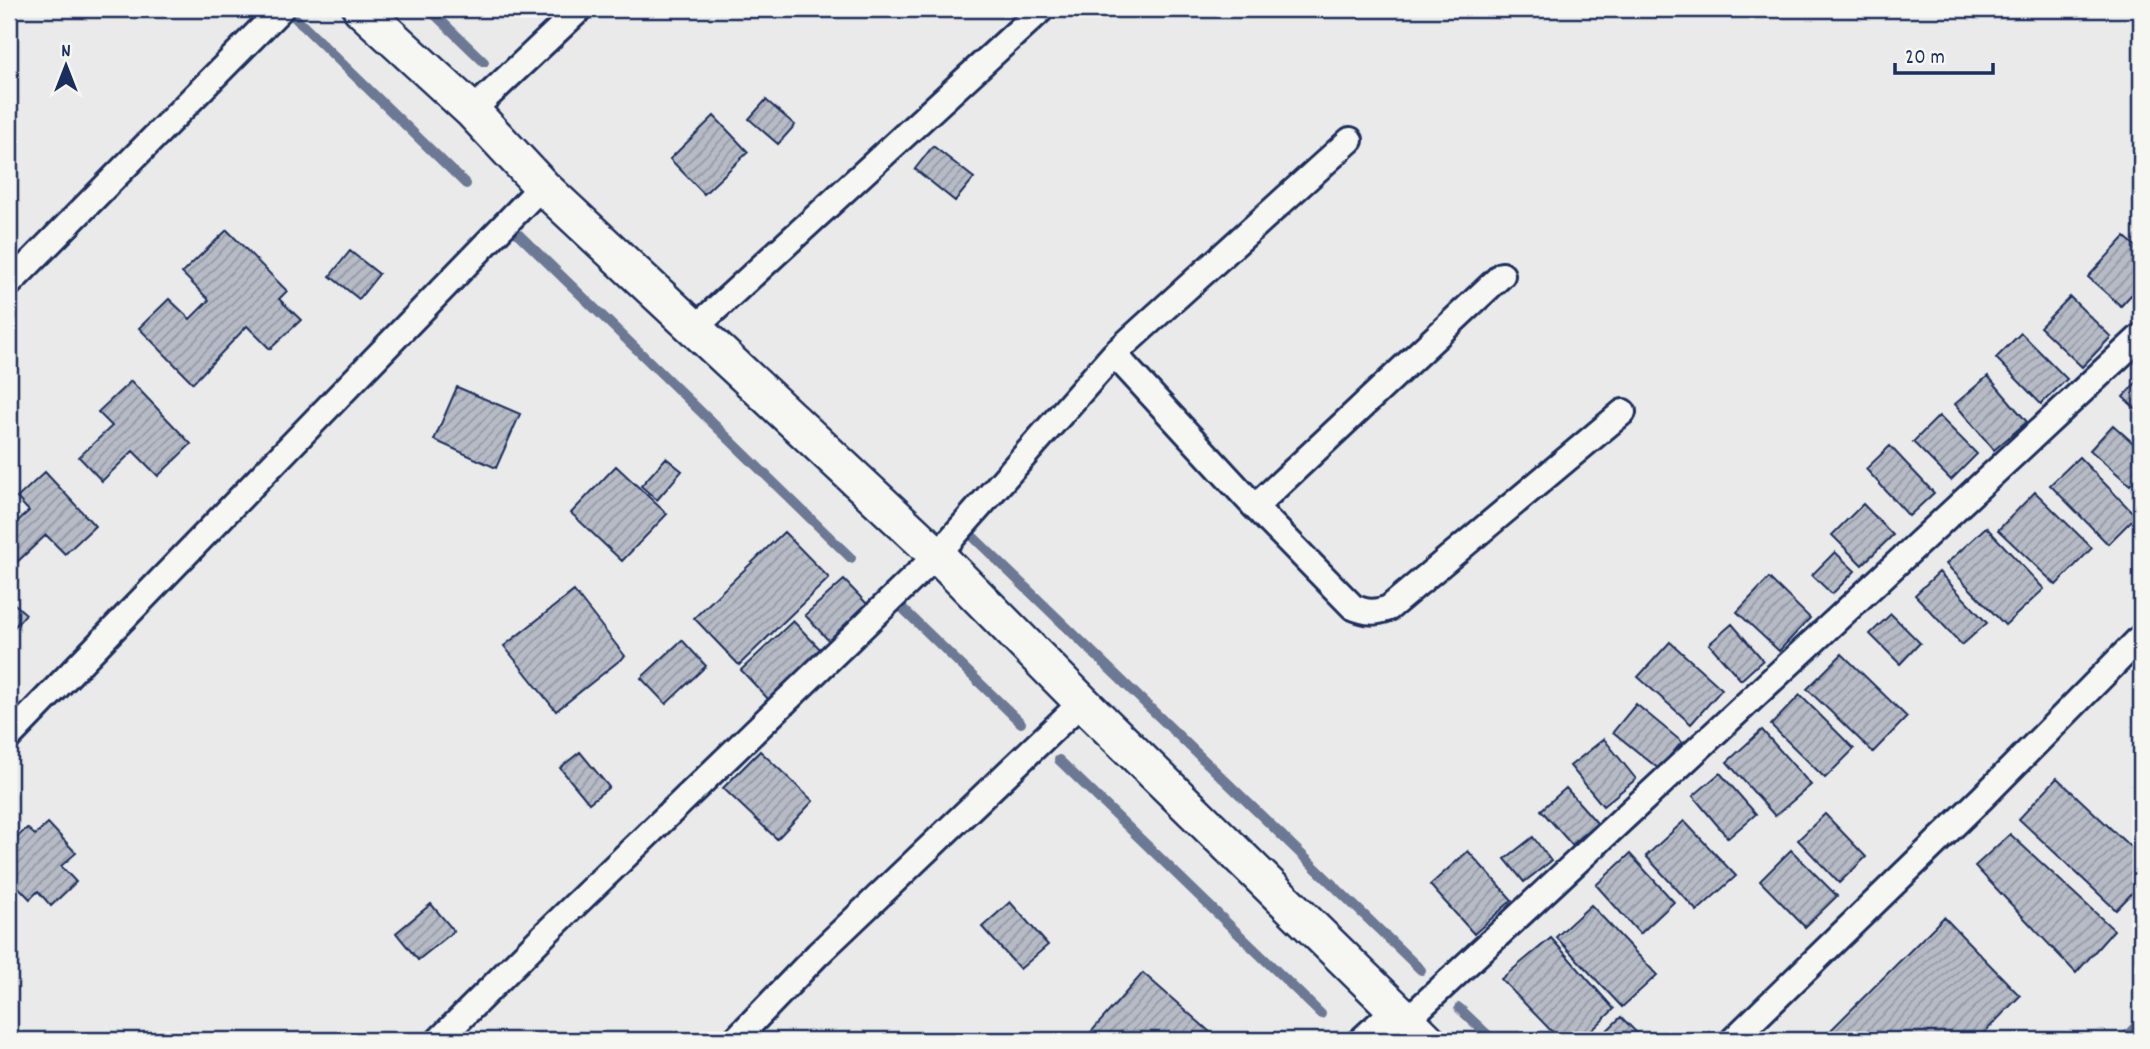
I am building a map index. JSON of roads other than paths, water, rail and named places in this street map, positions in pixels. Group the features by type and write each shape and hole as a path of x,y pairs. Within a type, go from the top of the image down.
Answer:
{"street":[{"path":"9,284 281,9"},
{"path":"361,9 471,111 541,186 937,555 1082,702 1410,1023"},
{"path":"471,111 580,9"},
{"path":"695,328 1042,9"},
{"path":"439,1040 937,555 1114,354 1350,141"},
{"path":"9,737 541,186"},
{"path":"1255,506 1502,275"},
{"path":"1361,1040 1410,1023 2141,336"},
{"path":"1114,354 1255,506 1353,607 1364,612 1390,608 1623,412"},
{"path":"1733,1040 1982,798 2141,637"},
{"path":"734,1040 818,954 1082,702"}],"waterway":[{"path":"286,9 466,184"},
{"path":"429,9 484,62"},
{"path":"508,224 851,558"},
{"path":"963,527 1421,970"},
{"path":"893,599 1021,723"},
{"path":"1059,760 1321,1014"},
{"path":"1459,1008 1493,1040"},
{"path":"2123,1040 2141,1021"}]}
